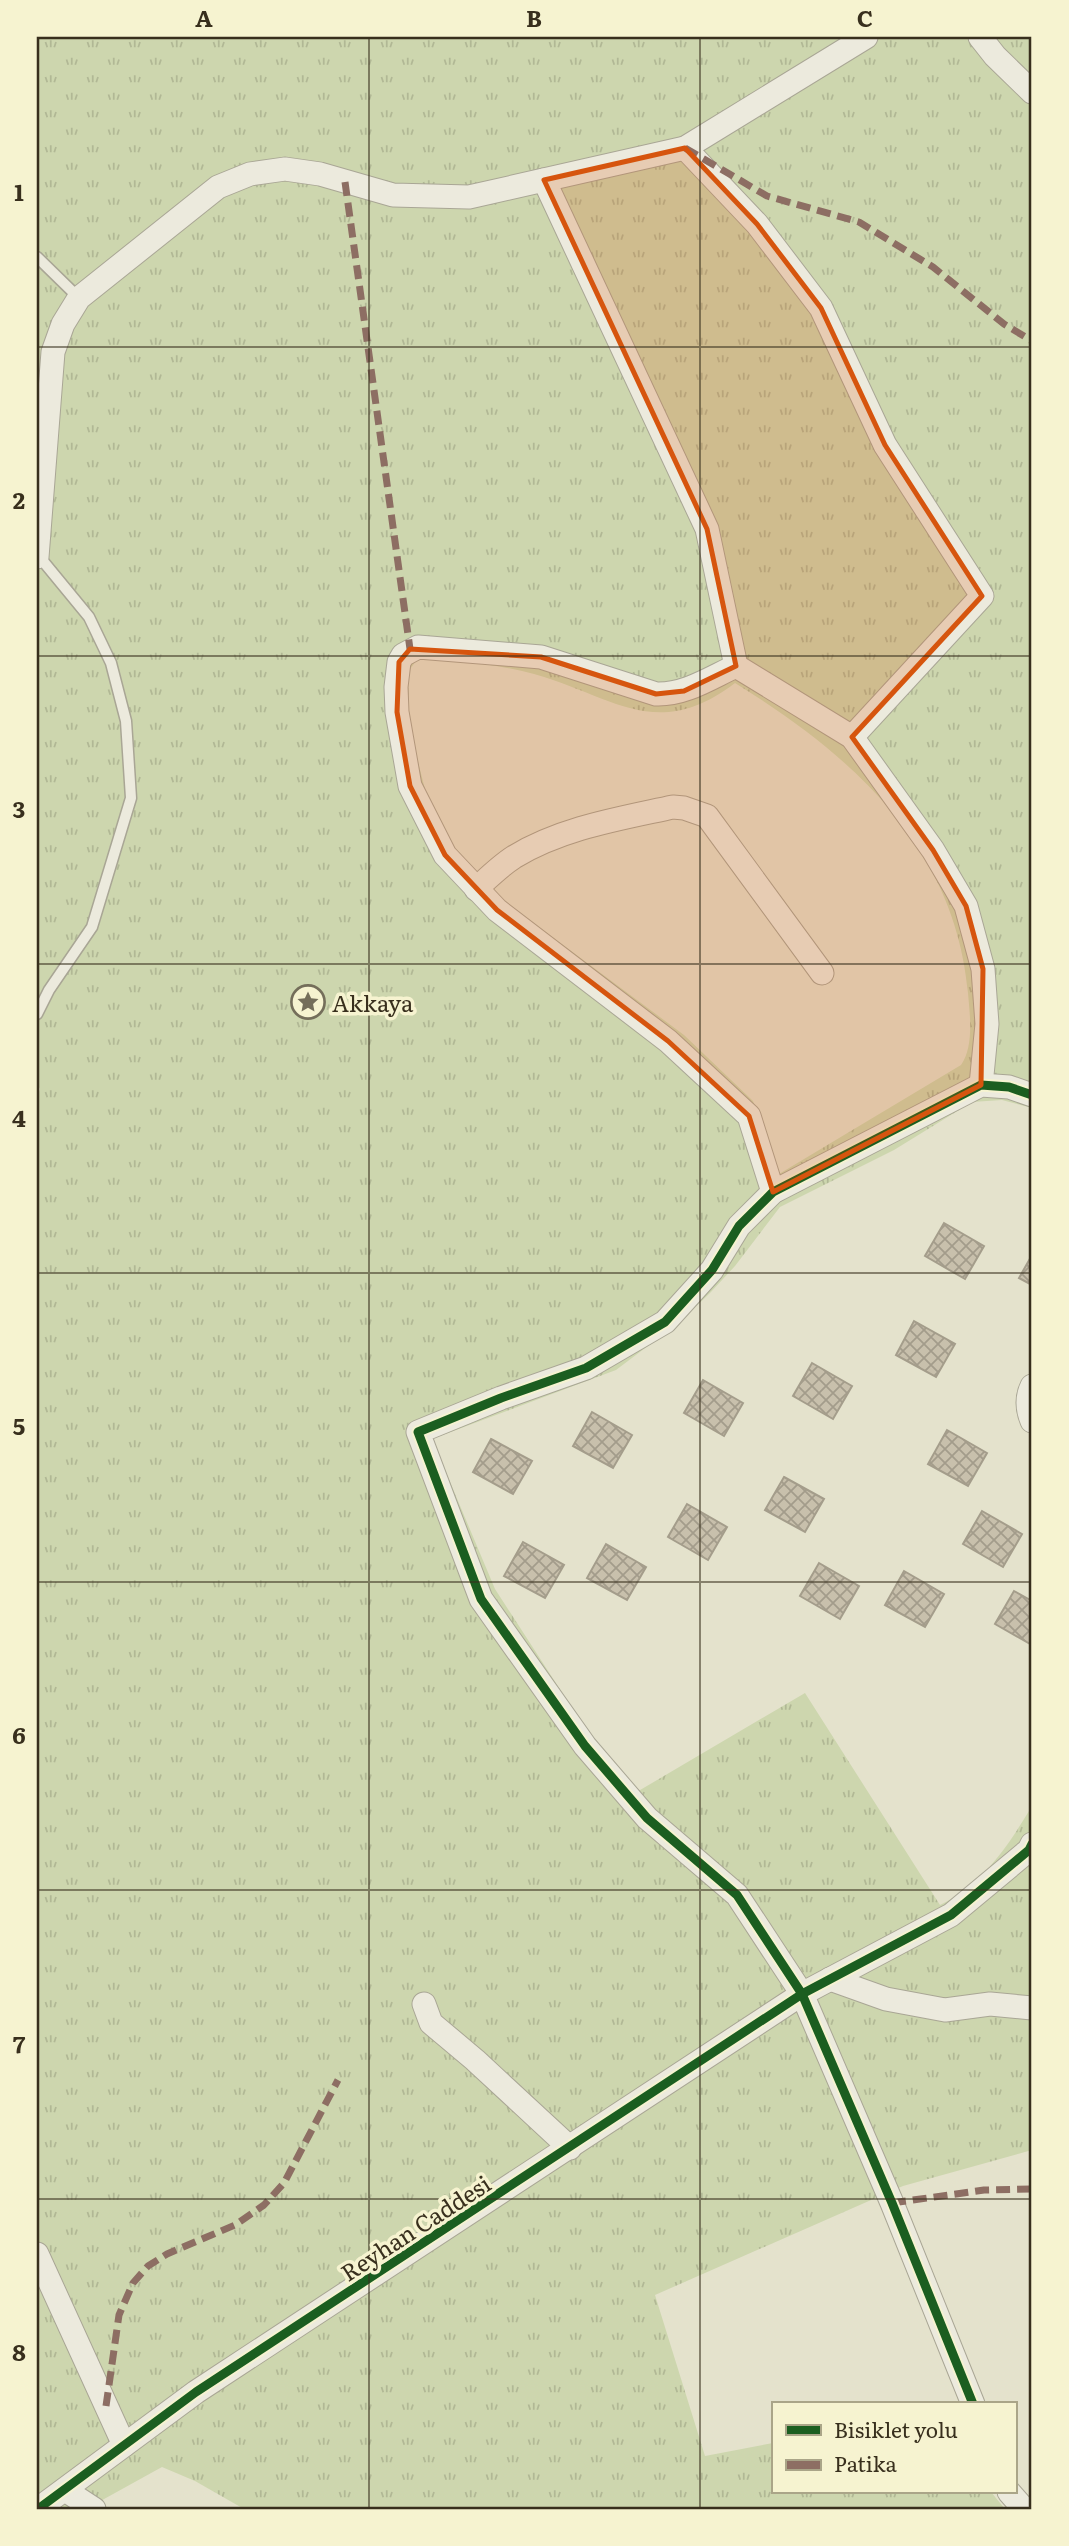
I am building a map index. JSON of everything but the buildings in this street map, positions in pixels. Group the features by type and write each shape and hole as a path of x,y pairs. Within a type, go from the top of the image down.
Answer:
{"street":[{"path":"37,556 53,352 63,324 79,298 218,187 250,174 285,169 320,174 393,195 469,197 685,148 866,37"},
{"path":"980,37 995,56 1032,92"},
{"path":"685,148 757,224 821,308 885,445 982,596 852,737"},
{"path":"544,180 707,529 736,666 852,737 933,850 965,906 983,969 986,1024 981,1085"},
{"path":"736,666 671,695 656,694 541,657 418,647 403,655 399,662 397,712 410,786 445,855 496,910 668,1041 749,1116 773,1192"},
{"path":"477,889 512,858 544,842 583,827 673,807 684,808 708,816 822,973"},
{"path":"972,2402 873,2155 817,1986 737,1895 647,1818 585,1746 481,1599 418,1432 501,1398 586,1368 665,1322 712,1270 739,1226 773,1192 981,1085 1009,1087 1032,1095"},
{"path":"1032,1386 1027,1407 1032,1421"},
{"name":"Reyhan Caddesi","path":"38,2509 196,2392 817,1986 951,1915 1030,1850 1032,1844"},
{"path":"817,1986 945,2010 990,2004 1032,2008"},
{"path":"424,2004 431,2023 570,2148"},
{"path":"37,2254 124,2445"},
{"path":"65,2490 94,2509"},
{"path":"1011,2494 1024,2509"}],"lane":[{"path":"37,257 79,298"},
{"path":"37,556 89,618 111,663 126,721 131,798 92,927 49,990 37,1014"}],"highlighted area":[{"path":"685,148 757,224 821,308 885,445 982,596 852,737 933,850 966,906 983,969 981,1085 773,1192 749,1116 668,1041 497,910 445,855 410,786 397,712 399,662 410,649 541,657 656,694 684,691 736,666 707,529 544,180"}],"green space":[{"path":"37,37 1032,37 1032,1108 1002,1100 972,1102 894,1150 780,1207 735,1266 710,1293 681,1321 616,1370 432,1439 495,1589 572,1708 635,1793 805,1693 940,1905 982,1875 1004,1849 1032,1806 1032,2150 903,2186 655,2295 705,2456 772,2443 772,2494 993,2494 1005,2509 244,2509 195,2481 162,2467 86,2509 37,2509 37,1097 40,1089 37,1084","holes":["422,657 478,663 534,674 611,702 658,712 681,710 707,701 735,683 819,741 857,774 890,810 919,850 943,893 959,941 968,993 969,1040 961,1065 779,1174 753,1101 684,1035 492,892 446,838 428,801 415,750 409,715 408,672"]}],"marked path":[{"path":"685,148 767,196 859,222 933,267 1004,324 1032,341"},
{"path":"345,182 410,649"},
{"path":"106,2406 119,2315 133,2283 148,2266 167,2254 235,2225 264,2205 284,2183 338,2080"},
{"path":"892,2203 984,2190 1032,2189"}],"cycle path":[{"path":"972,2402 892,2203 802,1994 737,1895 647,1818 585,1746 481,1599 418,1432 501,1398 586,1368 665,1322 712,1270 739,1226 773,1192 981,1085 1009,1087 1032,1095"},
{"path":"38,2509 196,2392 802,1994 951,1915 1029,1850 1032,1844"}],"place":[{"name":"Akkaya","path":"308,1002"}]}
